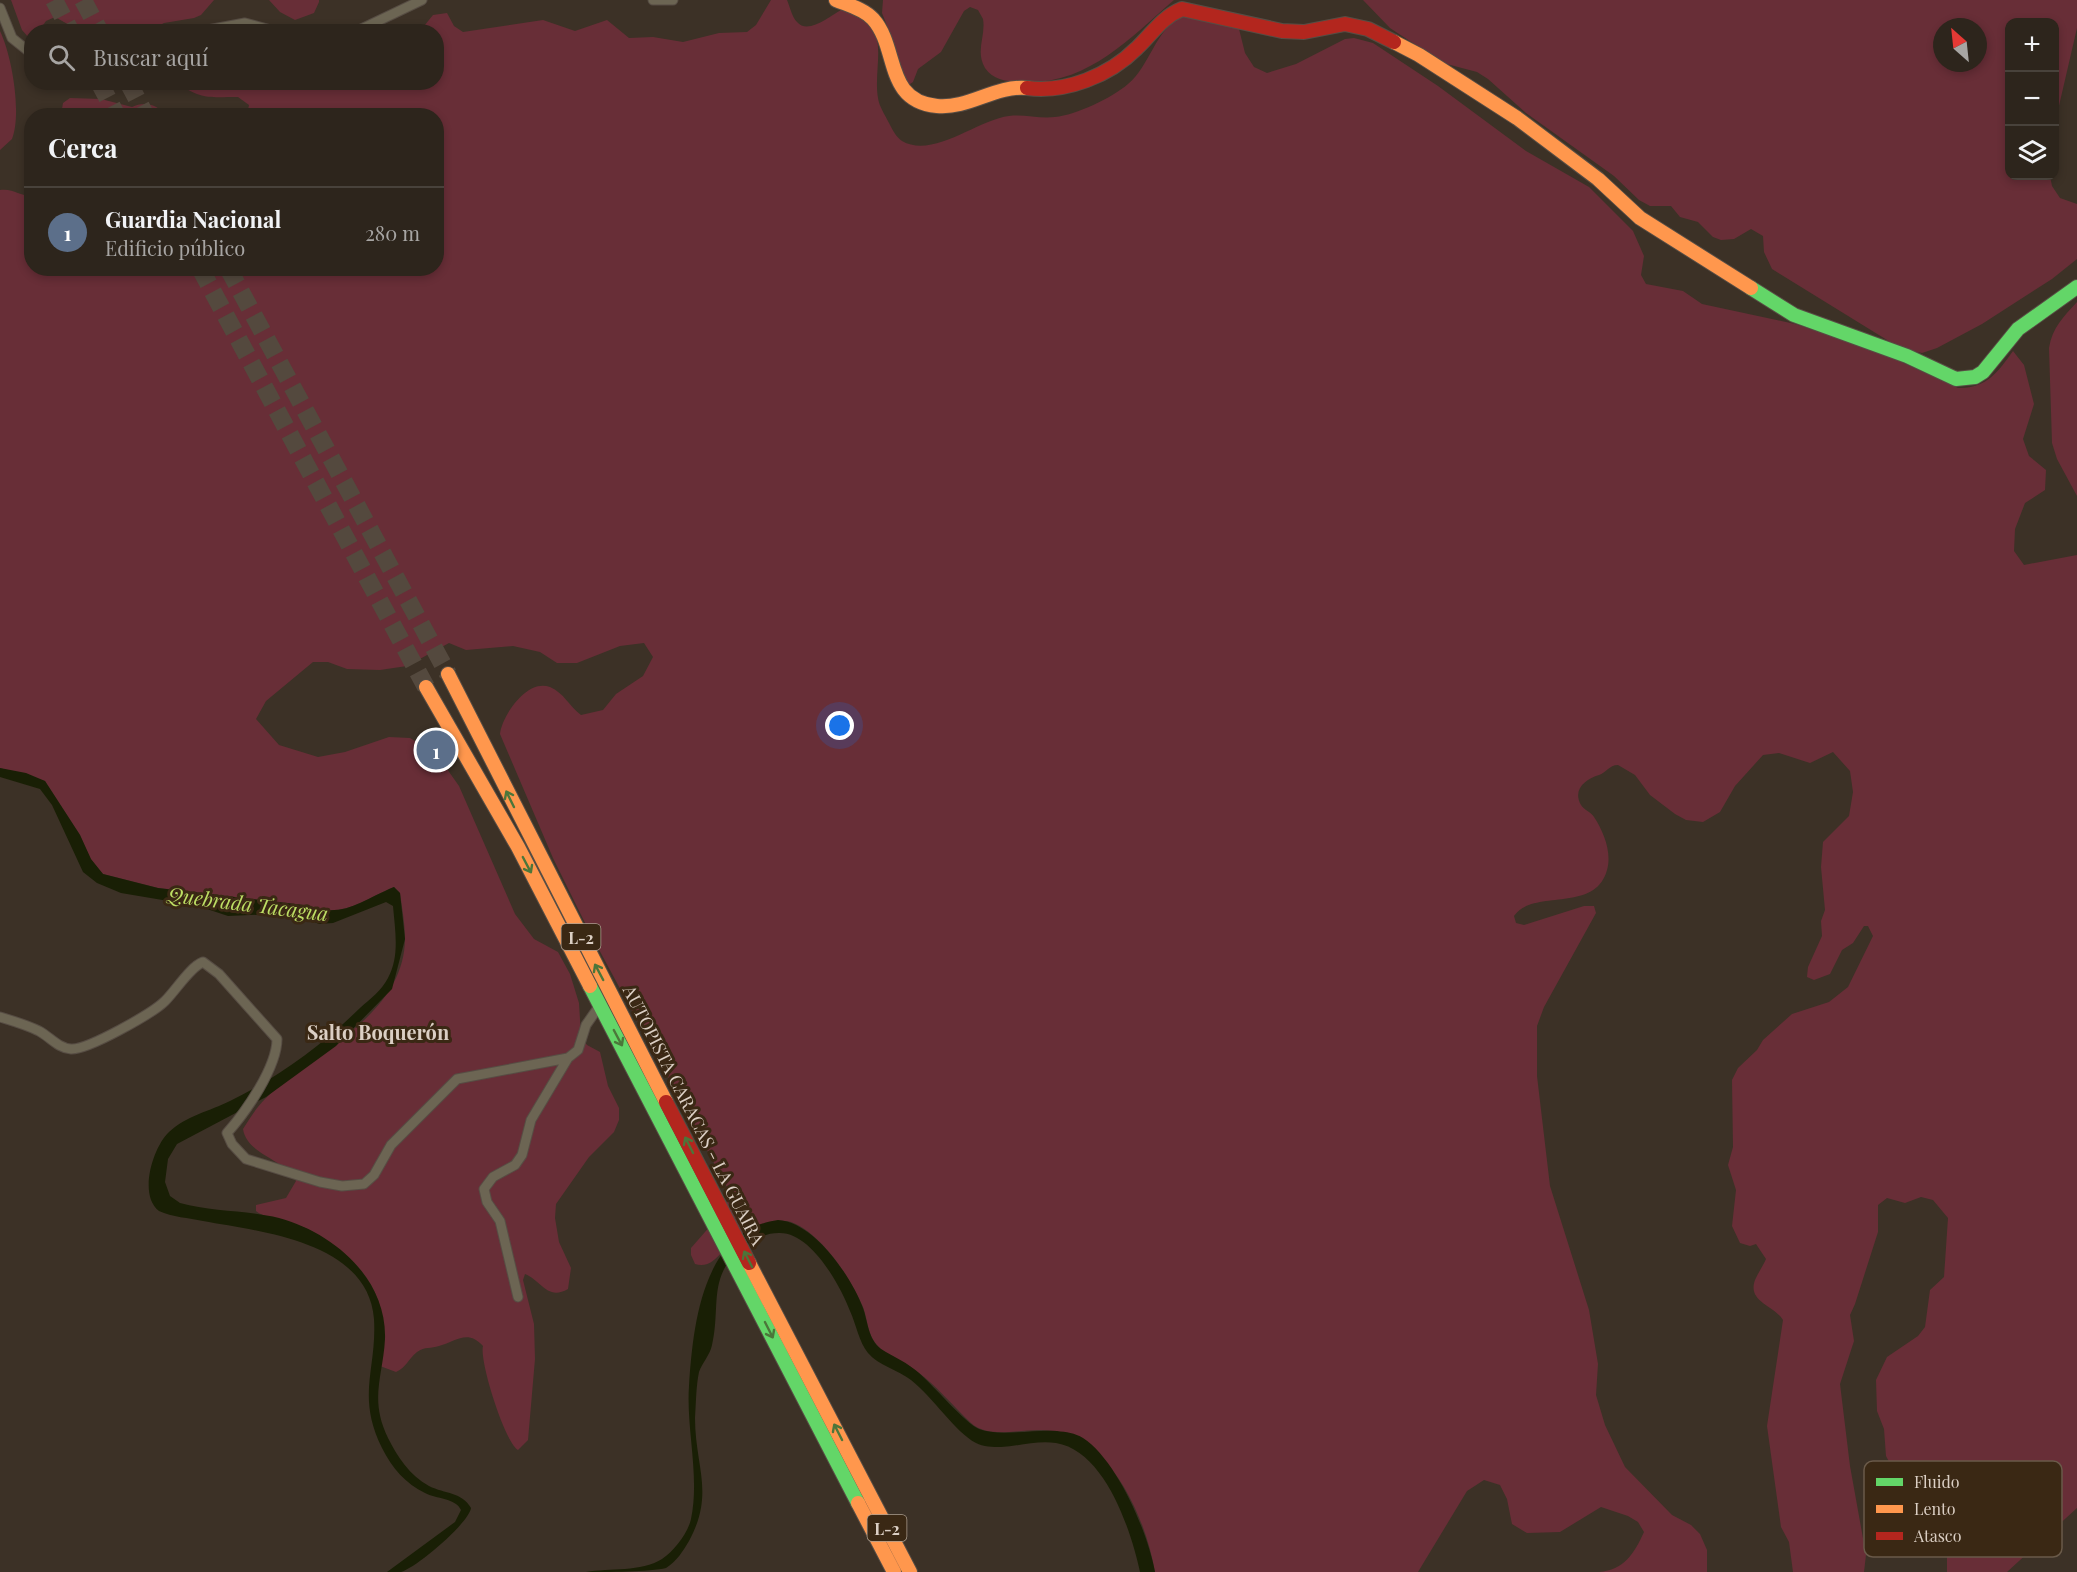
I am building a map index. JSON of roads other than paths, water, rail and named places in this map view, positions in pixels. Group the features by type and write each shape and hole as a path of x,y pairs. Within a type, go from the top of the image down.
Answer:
{"main road":[{"path":"836,0 870,16 881,32 899,84 914,98 936,106 960,105 1007,88 1047,90 1070,86 1130,54 1170,14 1182,9 1282,31 1304,32 1345,24 1368,29 1419,55 1517,118 1598,179 1640,218 1794,315 1907,356 1956,379 1975,377 1983,372 2018,329 2077,287"},
{"name":"AUTOPISTA CARACAS - LA GUAIRA","path":"448,674 710,1200 858,1487 910,1572"},
{"name":"AUTOPISTA CARACAS - LA GUAIRA","path":"426,687 509,832 600,1005 710,1200"},
{"name":"AUTOPISTA CARACAS - LA GUAIRA","path":"858,1487 894,1572"}],"street":[{"path":"372,24 422,0"},
{"path":"652,0 673,0"},
{"path":"0,8 12,38 24,48"},
{"path":"0,1017 39,1031 58,1045 72,1049 89,1044 155,1010 181,986 194,965 203,962 219,974 277,1039 277,1053 242,1116 227,1133 232,1144 246,1159 320,1182 342,1186 364,1184 374,1175 391,1145 457,1079 568,1058"},
{"path":"518,1297 500,1221 487,1202 484,1189 493,1177 515,1165 522,1155 531,1120 568,1058 578,1050 586,1025 600,1005"}],"water":[{"name":"Quebrada Tacagua","path":"0,768 26,773 45,781 80,835 91,859 103,874 158,888 329,910 350,907 394,887 400,893 405,939 392,989 336,1046 266,1097 177,1144 168,1159 165,1182 170,1196 180,1203 267,1215 299,1225 337,1247 367,1278 377,1297 383,1317 385,1339 378,1400 382,1424 388,1438 400,1458 416,1477 435,1489 458,1496 471,1508 452,1534 408,1569 401,1572 387,1572 455,1522 461,1510 455,1503 430,1495 412,1485 395,1469 382,1448 370,1413 369,1383 374,1319 367,1293 353,1273 333,1257 309,1245 254,1230 159,1211 149,1194 153,1159 169,1132 198,1114 248,1092 299,1060 379,990 388,978 394,961 396,943 393,906 386,902 333,923 319,924 301,916 275,914 228,916 198,906 121,893 97,883 83,872 52,805 40,789 0,777"},
{"path":"778,1220 805,1230 818,1240 850,1281 877,1345 915,1369 973,1425 987,1431 1007,1433 1067,1432 1083,1438 1096,1448 1119,1480 1129,1499 1146,1538 1155,1572 1140,1572 1130,1535 1113,1495 1102,1476 1089,1461 1073,1449 1056,1443 1042,1442 991,1447 968,1438 911,1380 877,1361 868,1353 845,1300 823,1262 802,1241 791,1235 779,1233 768,1234 742,1248 731,1259 720,1281 712,1345 699,1372 697,1383 695,1418 702,1494 697,1524 689,1541 677,1559 666,1568 586,1572 635,1568 654,1563 671,1551 687,1530 691,1519 694,1486 689,1386 694,1336 706,1284 717,1261 733,1242 753,1228"}],"tunnel":[{"path":"54,0 67,24"},
{"path":"83,0 96,24"},
{"path":"103,90 113,108"},
{"path":"132,90 142,108"},
{"path":"204,276 426,687"},
{"path":"232,276 448,674"}],"place":[{"name":"Guardia Nacional","path":"436,750"}],"district":[{"name":"Salto Boquerón","path":"378,1031"}]}
